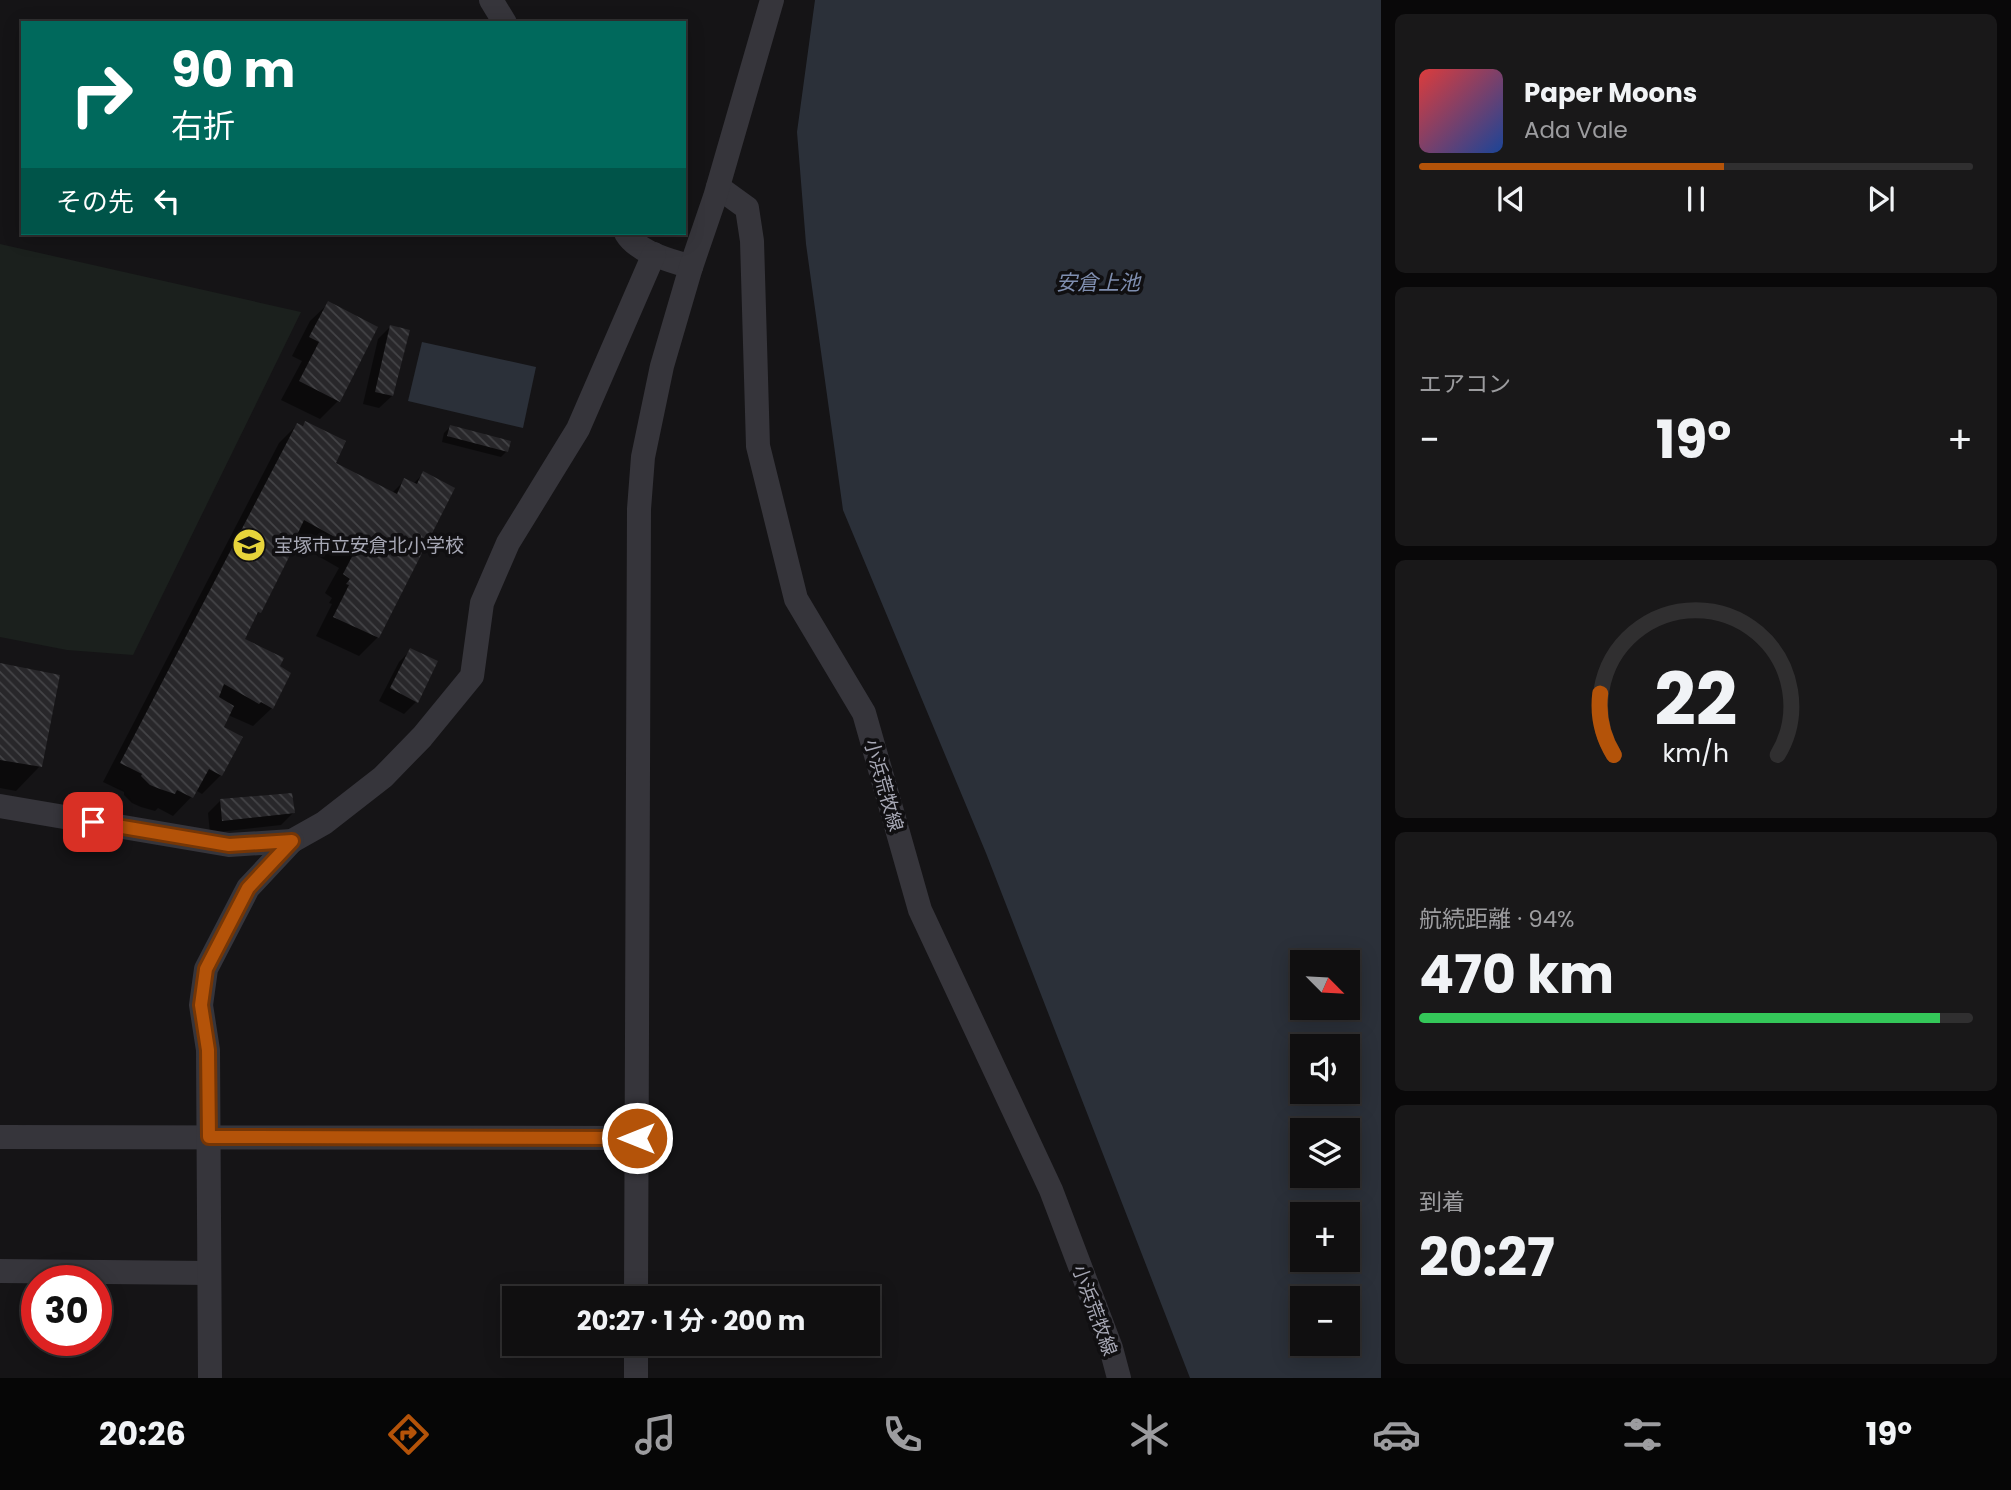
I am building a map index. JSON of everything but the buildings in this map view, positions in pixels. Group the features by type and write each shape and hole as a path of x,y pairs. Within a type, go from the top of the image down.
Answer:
{"street":[{"path":"491,0 504,21"},
{"path":"636,1286 639,509 643,457 662,366 718,187 772,0"},
{"name":"小浜荒牧線","path":"718,187 747,208 752,241 758,446 796,599 864,713 920,910 1051,1190 1111,1348 1119,1378"},
{"path":"627,235 630,240 654,254 691,267"},
{"path":"210,1378 208,1050 201,1005 206,969 248,888 292,841 324,823 383,777 422,737 472,676 482,603 487,591 508,543 578,429 654,254"},
{"path":"0,806 229,845 292,841"},
{"path":"0,1137 637,1138"},
{"path":"0,1272 209,1273"},
{"path":"636,1356 636,1378"}],"shaded area":[{"path":"0,244 301,312 133,655 67,650 0,637"}],"water":[{"name":"安倉上池","path":"815,0 1381,0 1381,1378 1190,1378 986,853 843,510 806,244 797,132"},
{"path":"422,342 536,367 523,428 408,401"}],"place":[{"name":"宝塚市立安倉北小学校","path":"249,545"}],"route":[{"path":"93,822 229,845 292,841 248,888 206,969 201,1005 208,1050 209,1137 637,1138"}]}
